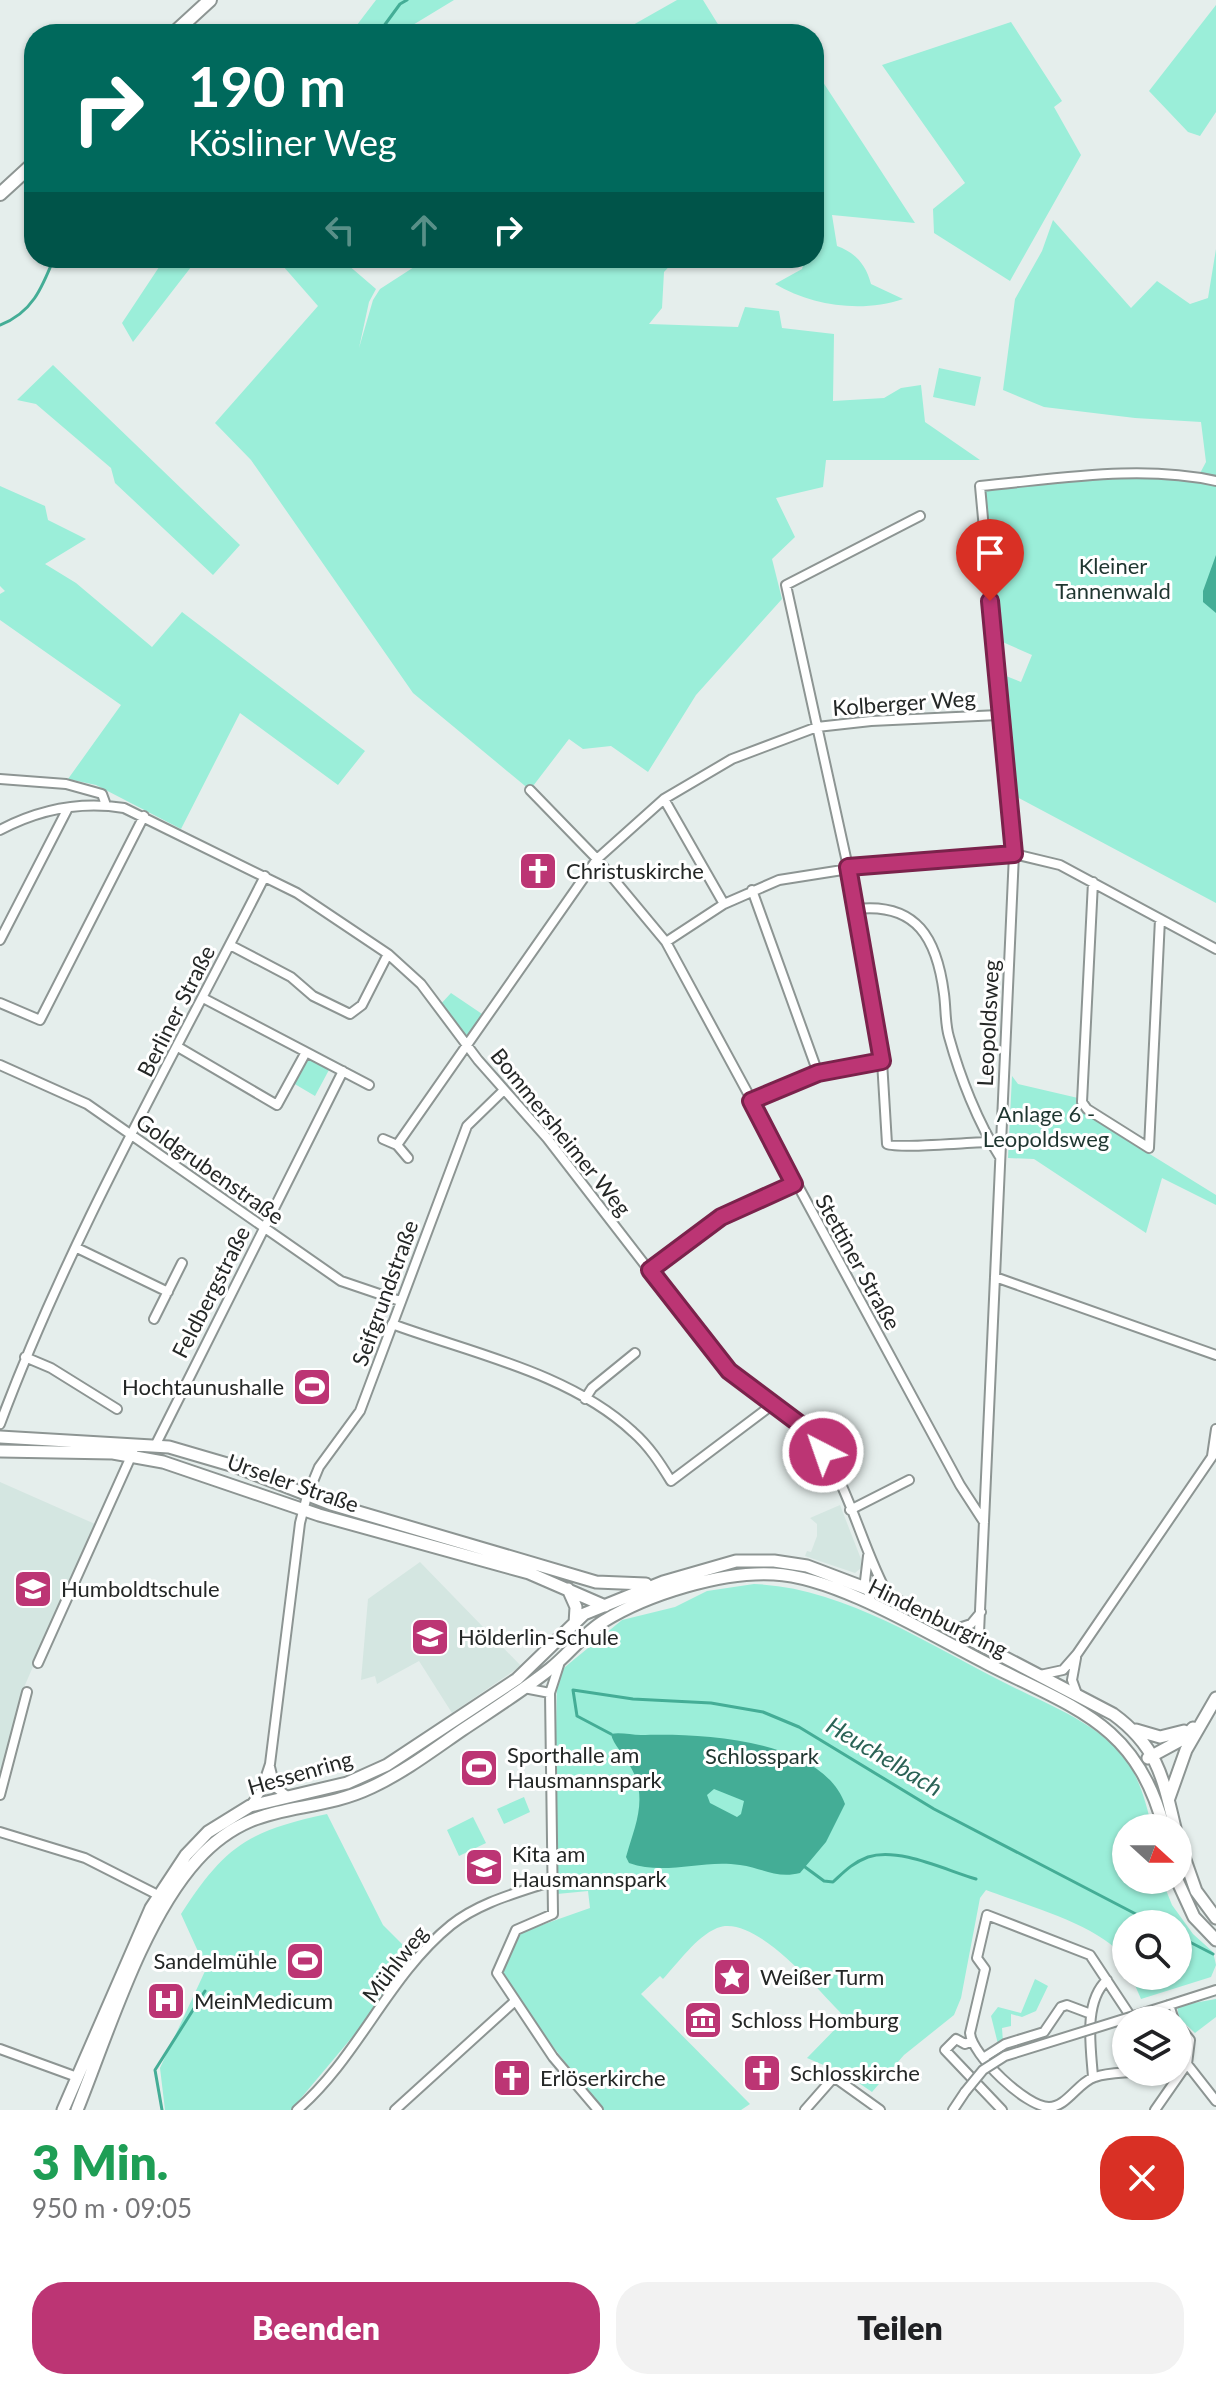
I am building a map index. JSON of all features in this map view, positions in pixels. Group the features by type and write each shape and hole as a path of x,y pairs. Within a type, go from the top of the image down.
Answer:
{"main road":[{"path":"184,24 210,0"},
{"path":"0,194 24,172"}],"street":[{"name":"Leopoldsweg","path":"984,1647 979,1633 1014,854 980,486 1132,474 1194,476 1216,481"},
{"path":"920,516 786,585 856,909 882,1061 886,1143 892,1148 900,1148 930,1143 990,1142"},
{"name":"Kolberger Weg","path":"397,1145 469,1047 597,859 664,799 732,759 817,727 871,721 999,715"},
{"path":"0,779 84,787 102,794 106,805 68,808 28,817 0,830"},
{"name":"Stettiner Straße","path":"530,790 597,859 666,942 794,1184 960,1485 984,1522"},
{"path":"664,799 724,904"},
{"name":"Bommersheimer Weg","path":"106,805 144,816 322,908 388,954 421,984 503,1091 547,1138 729,1371 805,1428 816,1441 832,1466 868,1555 889,1597"},
{"path":"0,940 68,808"},
{"path":"0,1003 40,1020 144,816"},
{"path":"666,942 724,904 779,880 848,867 1014,854 1060,865 1216,949"},
{"name":"Berliner Straße","path":"0,1424 25,1357 131,1135 265,876"},
{"path":"1093,882 1082,1093 1085,1107 1149,1148 1160,919"},
{"path":"752,890 818,1073"},
{"path":"856,909 895,910 917,924 927,937 942,981 950,1040 990,1142 1000,1158"},
{"path":"230,945 291,977 313,996 350,1014 362,1005 388,954"},
{"path":"203,998 369,1085"},
{"path":"178,1047 277,1105 306,1052"},
{"path":"751,1101 818,1073 882,1061"},
{"name":"Goldgrubenstraße","path":"0,1065 79,1100 341,1281 400,1301"},
{"name":"Feldbergstraße","path":"156,1444 343,1071"},
{"name":"Seifgrundstraße","path":"250,1806 261,1791 270,1764 307,1496 319,1467 360,1411 467,1126 503,1091"},
{"path":"383,1139 397,1145 408,1158"},
{"path":"650,1270 721,1217 794,1184"},
{"path":"77,1248 168,1292"},
{"path":"154,1319 182,1263"},
{"path":"995,1277 1216,1355"},
{"path":"392,1324 539,1377 585,1399 631,1429 671,1481 772,1405"},
{"path":"585,1399 592,1388 635,1353"},
{"path":"25,1357 51,1368 117,1409"},
{"path":"1040,1675 1063,1670 1077,1654 1214,1455 1216,1429"},
{"name":"Urseler Straße","path":"0,1437 156,1444 234,1466 307,1496 612,1585 663,1582"},
{"path":"38,1663 135,1443"},
{"name":"Urseler Straße","path":"0,1451 132,1455 197,1471 303,1510 529,1573 604,1605 630,1608"},
{"path":"850,1510 909,1480"},
{"path":"868,1555 866,1588 868,1598 877,1608"},
{"name":"Hindenburgring","path":"663,1582 736,1561 789,1562 889,1597 1077,1694 1134,1729 1155,1758 1172,1814"},
{"path":"843,1594 851,1595 866,1588 873,1578 874,1565"},
{"name":"Urseler Straße","path":"561,1571 598,1591 604,1605"},
{"name":"Hindenburgring","path":"630,1608 723,1577 738,1575 776,1574 806,1580 843,1594 877,1608 1101,1723 1140,1763 1159,1814"},
{"path":"844,1579 857,1579 865,1574"},
{"name":"Hessenring","path":"63,2110 158,1895 186,1855 208,1832 250,1806 347,1783 387,1765 517,1679 584,1614 663,1582"},
{"path":"568,1589 576,1607 575,1624"},
{"path":"597,1626 604,1605"},
{"name":"Hessenring","path":"77,2110 160,1914 180,1882 213,1844 263,1814 370,1788 405,1769 524,1688 561,1660 597,1626 630,1608"},
{"path":"952,1630 971,1624 981,1611"},
{"path":"1077,1654 1072,1680 1077,1694"},
{"path":"561,1660 550,1693 553,1914 516,1930 497,1968 501,1982 553,2057 598,2110"},
{"path":"524,1688 550,1693"},
{"path":"0,1795 27,1692"},
{"path":"1168,1799 1186,1750 1209,1716 1216,1698"},
{"path":"1155,1758 1209,1716"},
{"path":"1134,1729 1160,1737 1192,1728"},
{"path":"1140,1763 1186,1750"},
{"path":"270,1764 275,1787 287,1796"},
{"path":"0,1832 85,1858 158,1895"},
{"name":"Mühlweg","path":"297,2110 335,2072 410,1968 441,1934 482,1906 552,1881"},
{"path":"1192,1882 1216,1918"},
{"path":"1183,1894 1194,1917 1216,1940"},
{"path":"970,2042 985,1969 977,1958 987,1915 1090,1955 1124,2006"},
{"path":"1093,2077 1091,2014 1101,1985 1107,1980"},
{"path":"1205,1995 1216,1982"},
{"path":"953,2110 983,2070 1005,2056 1216,1990"},
{"path":"395,2110 515,2001"},
{"path":"983,2058 1005,2044 1044,2032 1061,2007 1067,2005 1091,2014"},
{"path":"970,2042 965,2044 956,2039 945,2050 1002,2110"},
{"path":"970,2042 990,2068 1030,2100 1044,2106 1063,2107 1093,2077 1112,2075"},
{"path":"0,2049 77,2077"},
{"path":"974,2083 990,2068"},
{"path":"1192,2070 1216,2101"},
{"path":"805,2110 834,2077 880,2110"},
{"path":"1155,2110 1169,2086"}],"shaded area":[{"path":"1216,555 1216,613 1203,602 1203,591"},
{"name":"Humboldtschule","path":"0,1482 95,1524 25,1685 0,1776"},
{"path":"840,1505 861,1559 861,1568 855,1573 805,1556 807,1551 811,1552 817,1536 817,1524 810,1518"},
{"name":"Hölderlin-Schule","path":"420,1562 521,1666 452,1713 419,1661 377,1684 375,1676 361,1680 368,1599"},
{"path":"618,1733 694,1736 756,1744 811,1765 832,1782 845,1804 826,1842 800,1873 777,1874 726,1864 643,1867 629,1863 626,1857 636,1823 639,1789 630,1766 611,1734","holes":["714,1789 744,1801 741,1814 737,1817 710,1803 707,1795"]}],"green space":[{"path":"376,0 454,0 414,24 358,24"},
{"path":"677,0 703,0 718,24 635,24"},
{"path":"1216,5 1216,112 1200,136 1188,132 1149,91"},
{"path":"1011,22 1062,101 1054,107 1081,155 1010,281 934,233 933,209 965,183 882,65"},
{"path":"824,84 915,223 832,215 837,246 859,260 871,284 903,299 871,306 838,305 805,298 775,284 802,269 824,268"},
{"name":"Kleiner Tannenwald","path":"1053,220 1131,308 1157,281 1190,304 1208,298 1216,249 1216,903 1013,795 1001,674 1021,682 1032,655 998,640 996,582 984,488 1133,476 1198,477 1206,462 1201,422 1044,407 1003,390 1015,299 1042,251"},
{"path":"158,268 190,268 133,342 122,323"},
{"path":"285,268 352,268 376,289 369,302 359,348 373,300 380,289 413,268 668,268 664,272 662,308 649,324 738,327 745,307 779,311 782,328 834,334 833,401 884,398 901,388 921,385 925,422 980,460 826,460 823,487 776,498 795,537 772,559 782,599 696,695 648,772 611,746 583,749 569,739 530,790 413,693 251,460 215,423 318,306"},
{"path":"53,365 240,545 213,575 115,483 111,468 36,404 17,400"},
{"path":"939,368 981,377 975,406 933,397"},
{"path":"0,486 45,506 48,520 86,539 45,564 76,583 152,647 182,612 365,751 338,785 240,713 181,829 96,785 68,779 121,705 0,620 0,594 5,591 0,586"},
{"path":"451,993 488,1018 469,1047 438,1007"},
{"path":"313,1059 330,1068 315,1096 293,1083 304,1062"},
{"name":"Anlage 6 - Leopoldsweg","path":"1012,1076 1018,1084 1078,1098 1077,1109 1216,1195 1216,1205 1162,1178 1146,1233 1034,1159 1008,1158"},
{"name":"Schlosspark","path":"754,1584 787,1587 851,1606 914,1635 1089,1726 1114,1746 1129,1764 1148,1814 1112,1814 1112,1894 1168,1894 1176,1910 1112,1910 1112,1946 1085,1928 986,1890 980,1898 961,1998 954,2015 904,2055 872,2092 847,2075 807,2058 846,2018 804,1974 768,1943 732,1926 717,1928 695,1944 663,1979 660,1976 641,1994 750,2104 741,2110 603,2110 531,2019 501,1972 519,1933 590,1908 588,1891 557,1894 554,1836 557,1679 565,1667 622,1620 675,1607 707,1591"},
{"path":"524,1797 530,1812 504,1824 497,1809"},
{"name":"Sandelmühle","path":"327,1814 383,1925 412,1954 369,2017 291,2110 165,2110 160,2068 206,1969 181,1914 211,1872 241,1845 277,1827"},
{"path":"473,1817 486,1843 459,1856 447,1830"},
{"name":"Schlosspark","path":"1192,1933 1213,1952 1216,1965 1211,1977 1192,1983"},
{"path":"1035,1979 1048,1986 1036,2011 1022,2017 1011,2014 1011,2026 1002,2028 1003,2042 998,2044 991,2016 998,2007 1021,2013"},
{"name":"Schlosspark","path":"1137,1990 1170,1990 1141,1999"},
{"path":"1216,1999 1216,2017 1195,2033 1192,2030 1192,2006 1177,2006"}],"waterway":[{"path":"385,24 400,4 407,0"},
{"path":"0,325 28,306 49,268"},
{"name":"Heuchelbach","path":"611,1734 577,1716 573,1690 633,1699 711,1703 763,1712 799,1727 934,1809 1128,1910"},
{"path":"805,1867 824,1881 833,1882 862,1859 894,1855 976,1879"},
{"name":"Heuchelbach","path":"1192,1943 1213,1954"},
{"name":"Heuchelbach","path":"162,2110 155,2070 205,1991"}],"place":[{"name":"Christuskirche","path":"538,871"},
{"name":"Hochtaunushalle","path":"312,1387"},
{"name":"Humboldtschule","path":"33,1589"},
{"name":"Hölderlin-Schule","path":"430,1637"},
{"name":"Sporthalle am Hausmannspark","path":"479,1768"},
{"name":"Kita am Hausmannspark","path":"484,1867"},
{"name":"Sandelmühle","path":"305,1961"},
{"name":"Weißer Turm","path":"732,1977"},
{"name":"MeinMedicum","path":"166,2001"},
{"name":"Schloss Homburg","path":"703,2020"},
{"name":"Schlosskirche","path":"762,2073"},
{"name":"Erlöserkirche","path":"512,2078"}],"route":[{"path":"823,1452 805,1428 738,1381 650,1270 721,1217 794,1184 751,1101 818,1073 882,1061 848,867 1014,854 990,601"}]}
